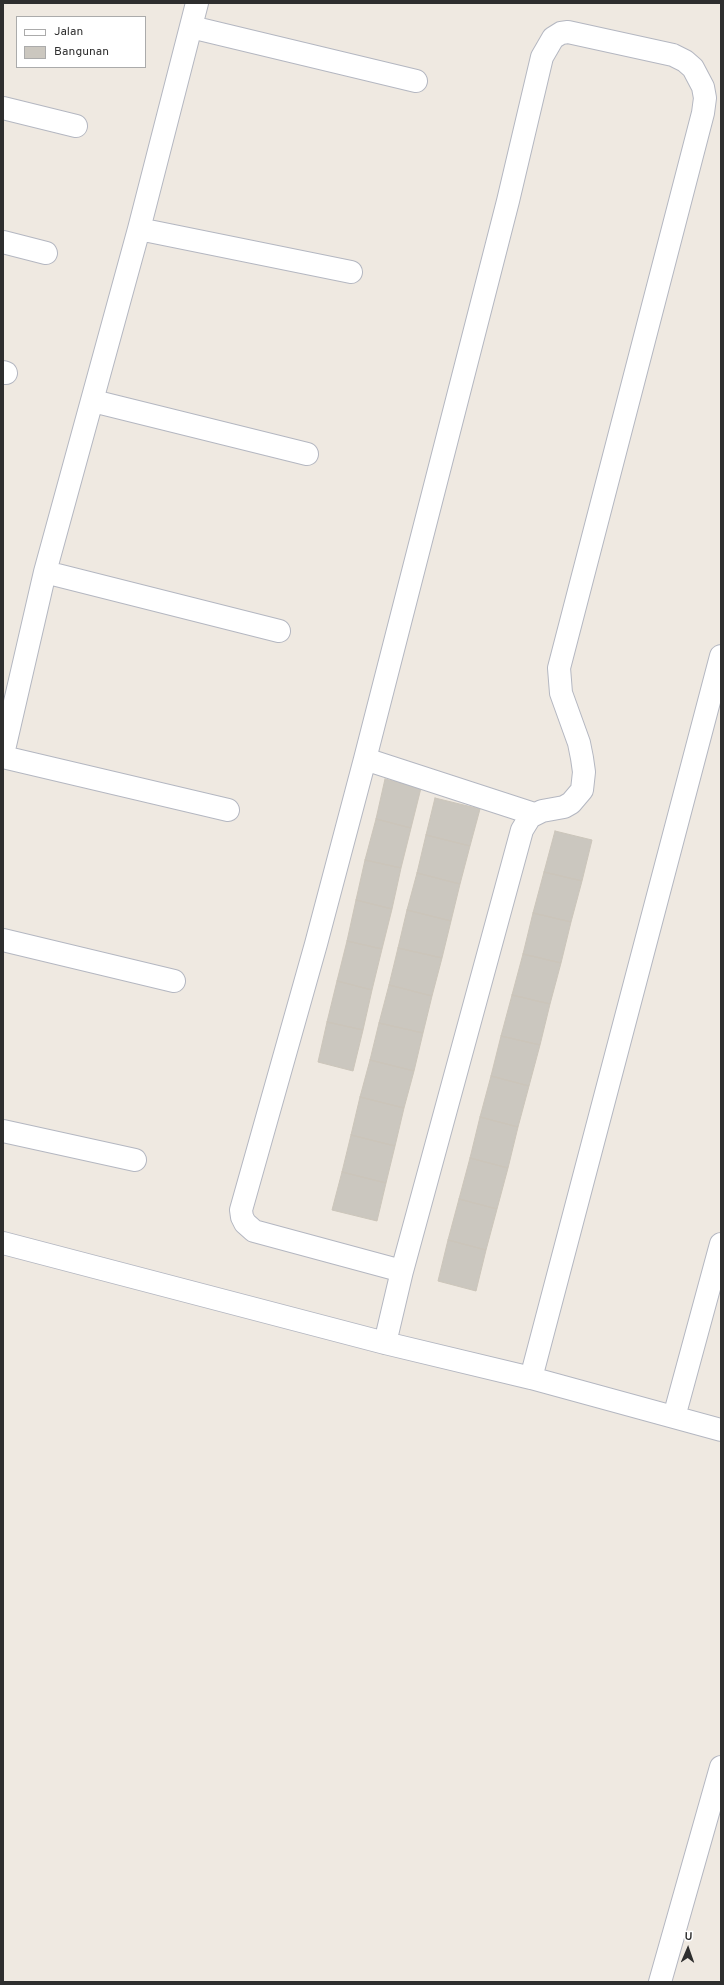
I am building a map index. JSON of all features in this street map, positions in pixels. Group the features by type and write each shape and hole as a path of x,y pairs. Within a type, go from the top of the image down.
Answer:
{"street":[{"path":"197,3 139,230 45,572 3,755 228,810"},
{"path":"191,27 416,81"},
{"path":"386,1343 402,1270 522,830 525,822 534,814 571,803 579,794 584,781 579,742 561,693 559,668 703,113 705,98 703,87 698,76 685,61 673,55 568,32 561,33 553,38 546,47 542,57 508,201 365,759 316,944 242,1210 242,1218 249,1228 254,1231 402,1270"},
{"path":"3,108 76,126"},
{"path":"139,230 351,272"},
{"path":"3,242 46,253"},
{"path":"93,401 308,454"},
{"path":"45,572 279,630"},
{"path":"531,1378 721,656"},
{"path":"365,759 534,814"},
{"path":"3,940 174,981"},
{"path":"3,1131 135,1160"},
{"path":"3,1243 386,1343 531,1378 721,1430"},
{"path":"674,1417 721,1244"},
{"path":"660,1982 721,1767"}],"building":[{"path":"385,779 421,788 411,828 376,819"},
{"path":"435,798 480,809 470,846 426,835"},
{"path":"376,819 411,828 401,868 365,860"},
{"path":"555,831 592,840 582,881 544,872"},
{"path":"426,835 470,846 460,884 417,873"},
{"path":"365,860 401,868 392,909 356,900"},
{"path":"544,872 582,881 571,922 533,913"},
{"path":"417,873 460,884 451,921 407,910"},
{"path":"356,900 392,909 382,949 347,941"},
{"path":"407,910 451,921 442,958 398,948"},
{"path":"533,913 571,922 561,963 523,954"},
{"path":"347,941 382,949 372,990 337,981"},
{"path":"398,948 442,958 432,996 389,985"},
{"path":"523,954 561,963 550,1004 512,995"},
{"path":"337,981 372,990 363,1030 327,1022"},
{"path":"389,985 432,996 423,1033 379,1023"},
{"path":"512,995 550,1004 540,1045 501,1036"},
{"path":"327,1022 363,1030 353,1071 318,1062"},
{"path":"379,1023 423,1033 414,1071 370,1060"},
{"path":"501,1036 540,1045 529,1086 491,1076"},
{"path":"370,1060 414,1071 404,1108 360,1097"},
{"path":"491,1076 529,1086 518,1127 480,1117"},
{"path":"360,1097 404,1108 395,1146 351,1135"},
{"path":"480,1117 518,1127 508,1168 470,1158"},
{"path":"351,1135 395,1146 386,1183 342,1172"},
{"path":"470,1158 508,1168 497,1209 459,1199"},
{"path":"342,1172 386,1183 377,1221 332,1210"},
{"path":"459,1199 497,1209 486,1250 448,1240"},
{"path":"448,1240 486,1250 476,1291 438,1281"}]}
